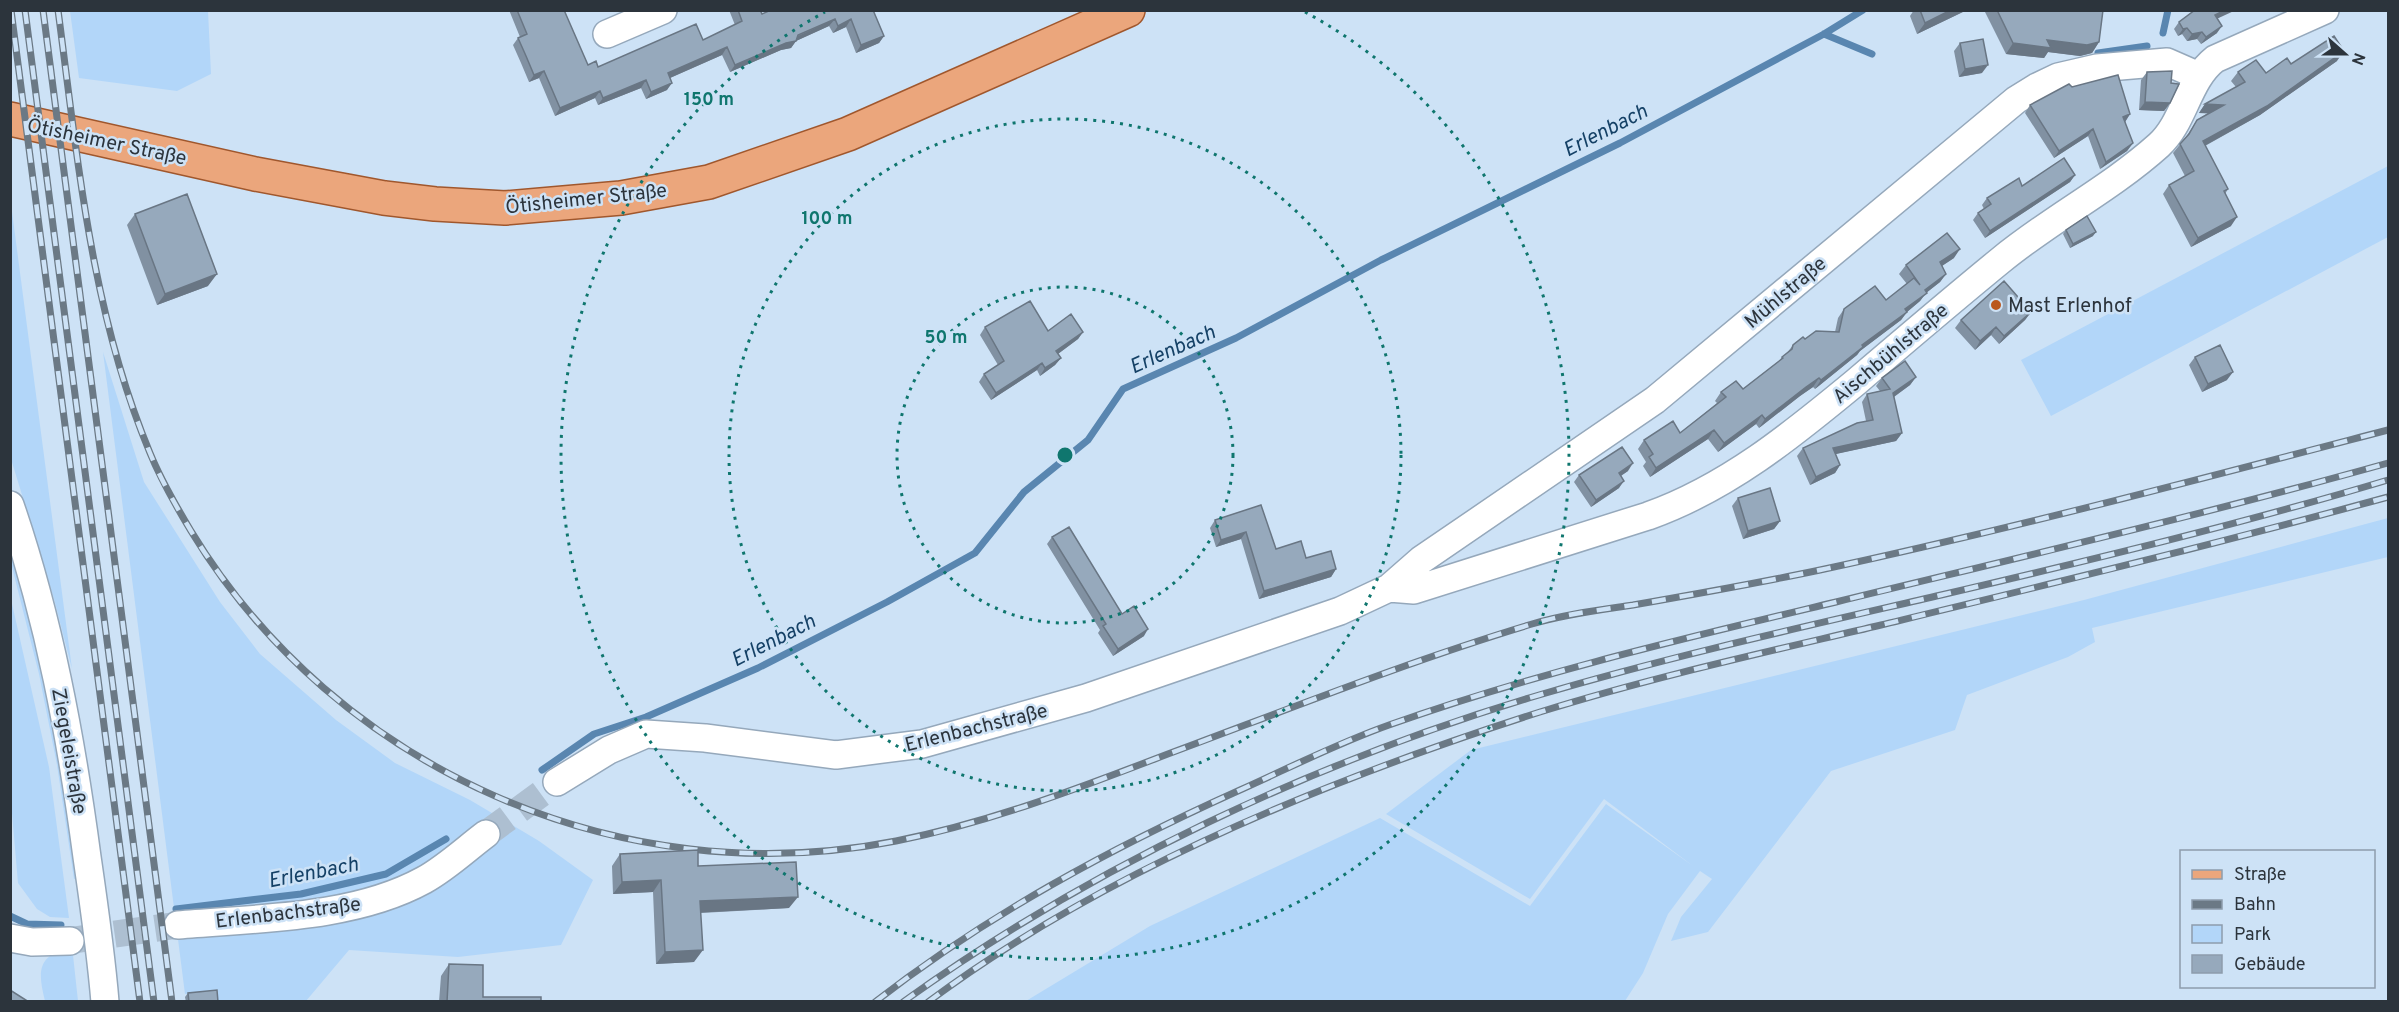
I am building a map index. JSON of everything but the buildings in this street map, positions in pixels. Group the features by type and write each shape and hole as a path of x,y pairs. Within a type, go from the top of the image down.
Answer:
{"main road":[{"name":"Ötisheimer Straße","path":"13,121 322,188 435,204 505,208 621,198 709,182 848,134 1076,21 1119,12"}],"street":[{"path":"607,34 663,10"},
{"name":"Aischbühlstraße","path":"1389,588 1414,590 1680,505 1753,462 1815,415 2003,258 2060,216 2114,182 2159,145 2176,125 2204,68 2215,59 2325,10"},
{"name":"Mühlstraße","path":"1389,588 1421,560 1655,400 2016,100 2058,77 2097,68 2167,62 2199,76"},
{"name":"Ziegeleistraße","path":"10,505 43,616 74,763 105,1002"},
{"name":"Erlenbachstraße","path":"557,782 609,750 646,734 705,738 836,755 922,744 1086,698 1340,611 1389,588"},
{"name":"Erlenbachstraße","path":"178,925 287,915 364,904 424,880 486,834"},
{"path":"10,938 32,942 70,941"}],"green space":[{"path":"70,11 208,11 211,74 177,91 79,78"},
{"path":"2388,166 2388,237 2051,416 2021,360"},
{"path":"11,204 72,669 54,599 11,459"},
{"path":"103,352 144,482 220,602 260,654 336,720 395,763 470,800 539,841 593,880 561,945 458,957 349,950 306,1001 218,1001 217,991 185,994"},
{"path":"2388,518 2388,557 2092,628 2095,642 2068,657 1967,695 1955,730 1831,771 1708,932 1671,941 1681,917 1712,879 1700,871 1668,914 1643,973 1625,1001 1026,1001 1150,926 1380,818 1530,906 1606,804 1693,866 1604,799 1530,899 1386,814 1471,750 2084,600"},
{"path":"10,546 45,673 79,878 74,879 57,765 39,674 11,563"},
{"path":"10,595 49,767 69,918 50,917 37,909 18,883 10,790"},
{"path":"72,946 78,1001 45,1001 41,980 43,965 52,954"}],"waterway":[{"name":"Erlenbach","path":"542,770 594,734 646,717 758,668 887,602 975,553 1024,492 1088,440 1123,389 1236,338 1381,260 1620,143 1824,34 1863,10"},
{"path":"2163,33 2168,10"},
{"path":"1824,34 1872,54"},
{"path":"2098,53 2147,46"},
{"name":"Erlenbach","path":"176,909 301,894 386,874 446,839"},
{"name":"Erlenbach","path":"10,916 27,924 61,925"}],"tunnel":[{"path":"486,834 557,782"},
{"path":"74,940 178,925"}],"railway":[{"path":"11,10 140,1002"},
{"path":"25,10 154,1002"},
{"path":"43,10 172,1002"},
{"path":"58,10 89,235 100,291 130,400 154,463 174,502 191,531 252,615 324,688 405,748 495,796 590,830 690,849 793,853 896,841 930,834 1063,793 1392,671 1544,621 1750,584 1963,538 2388,430"},
{"path":"875,1002 961,940 1097,860 1192,812 1332,748 1389,725 1499,689 1611,658 2182,518 2388,463"},
{"path":"903,1002 976,952 1129,862 1289,785 1455,722 1539,695 1639,667 2166,541 2388,480"},
{"path":"928,1002 997,954 1069,910 1145,870 1222,832 1302,798 1461,738 1582,699 1667,676 2135,563 2388,497"}],"place":[{"name":"Mast Erlenhof","path":"1996,305"}]}
